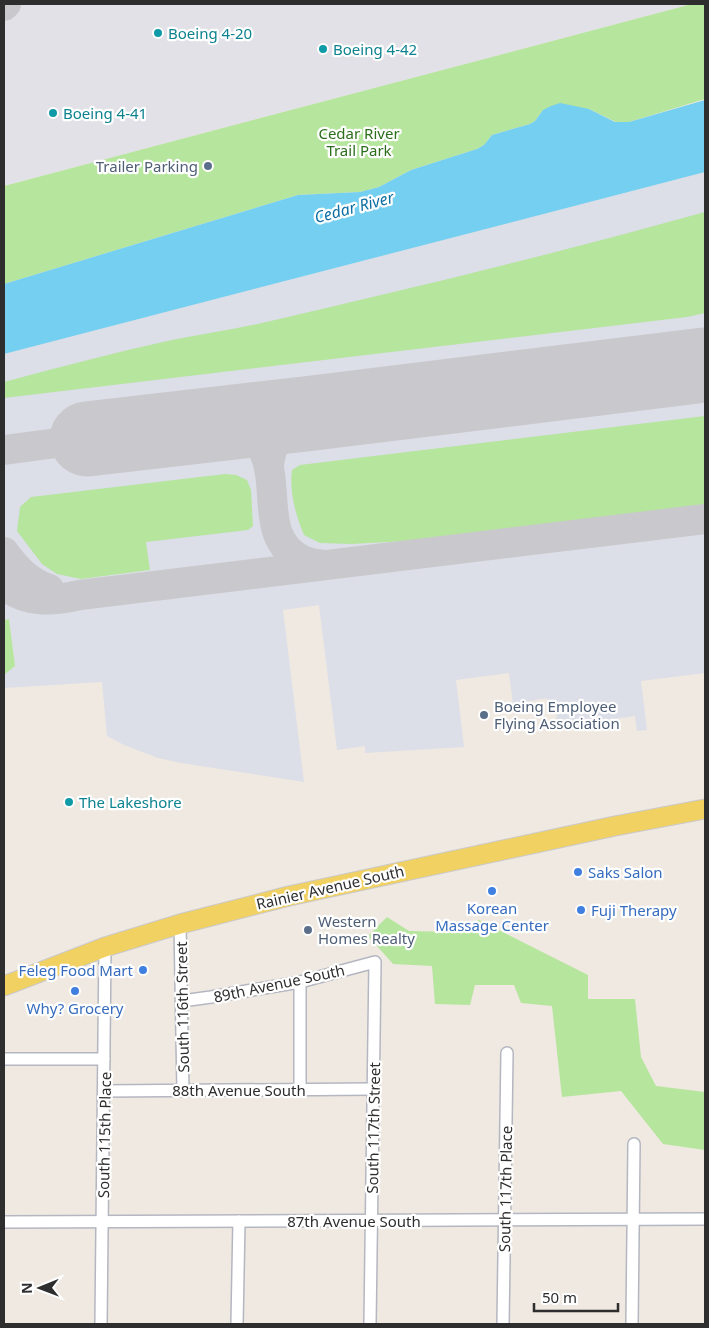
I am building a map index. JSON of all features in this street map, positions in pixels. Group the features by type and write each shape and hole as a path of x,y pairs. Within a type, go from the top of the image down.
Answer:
{"main road":[{"name":"Rainier Avenue South","path":"4,986 106,947 180,924 289,896 615,826 705,809"}],"street":[{"name":"South 116th Street","path":"180,924 183,1090"},
{"name":"South 115th Place","path":"102,1324 106,947"},
{"name":"89th Avenue South","path":"182,1001 211,998 300,982 375,962"},
{"name":"South 117th Street","path":"370,1324 375,962"},
{"path":"300,982 300,1090"},
{"name":"South 117th Place","path":"503,1324 507,1054"},
{"path":"4,1059 104,1059"},
{"name":"88th Avenue South","path":"105,1090 373,1089"},
{"path":"632,1324 634,1144"},
{"name":"87th Avenue South","path":"4,1222 705,1219"},
{"path":"237,1324 239,1221"}],"shaded area":[{"path":"4,4 692,4 4,186"},
{"path":"705,172 705,673 641,681 647,730 637,731 635,716 614,719 614,723 558,729 555,701 547,702 547,698 513,704 509,673 456,680 464,747 365,753 365,746 337,750 319,605 283,610 304,782 181,763 158,758 124,745 107,736 102,682 4,688 4,675 15,666 9,619 4,620 4,354"}],"green space":[{"name":"Cedar River Trail Park","path":"692,4 705,4 705,99 629,122 616,122 589,109 543,110 535,121 530,124 492,135 484,145 477,149 411,170 379,187 360,192 298,195 4,284 4,186"},
{"path":"705,212 705,313 687,317 4,398 4,382 151,345 251,325 428,284"},
{"path":"705,416 705,505 406,541 352,544 320,543 304,535 294,504 291,487 292,470 300,465"},
{"path":"225,474 236,475 247,480 251,490 253,526 248,530 146,542 150,570 81,579 57,574 42,564 17,531 20,507 31,497"},
{"path":"9,619 15,666 4,675 4,620"},
{"path":"387,917 409,931 456,932 479,920 588,975 588,999 635,999 641,1057 656,1086 705,1092 705,1150 663,1144 621,1091 562,1097 552,1006 521,1003 514,985 475,985 470,1005 435,1004 432,966 393,964 368,936"}],"water":[{"name":"Cedar River","path":"705,100 705,172 4,354 4,284 298,195 360,192 379,187 411,170 477,149 484,145 492,135 530,124 535,121 543,110 560,103 589,109 615,122 629,122"}],"taxiway":[{"path":"648,371 705,356"},
{"path":"269,465 273,447 280,435 305,414"},
{"path":"227,422 250,434 263,450 269,469 277,530 285,547 302,560 324,565"},
{"path":"4,450 87,439"},
{"path":"4,585 13,591 31,598 60,599 80,595 705,519"},
{"path":"4,552 24,574 35,583 49,589"}],"runway":[{"path":"87,439 705,365"}],"place":[{"name":"Boeing 4-20","path":"158,33"},
{"name":"Boeing 4-42","path":"323,49"},
{"name":"Boeing 4-41","path":"53,113"},
{"name":"Trailer Parking","path":"208,166"},
{"name":"Boeing Employee Flying Association","path":"484,715"},
{"name":"The Lakeshore","path":"69,802"},
{"name":"Saks Salon","path":"578,872"},
{"name":"Korean Massage Center","path":"492,891"},
{"name":"Fuji Therapy","path":"581,910"},
{"name":"Western Homes Realty","path":"308,930"},
{"name":"Feleg Food Mart","path":"143,970"},
{"name":"Why? Grocery","path":"75,991"}]}
